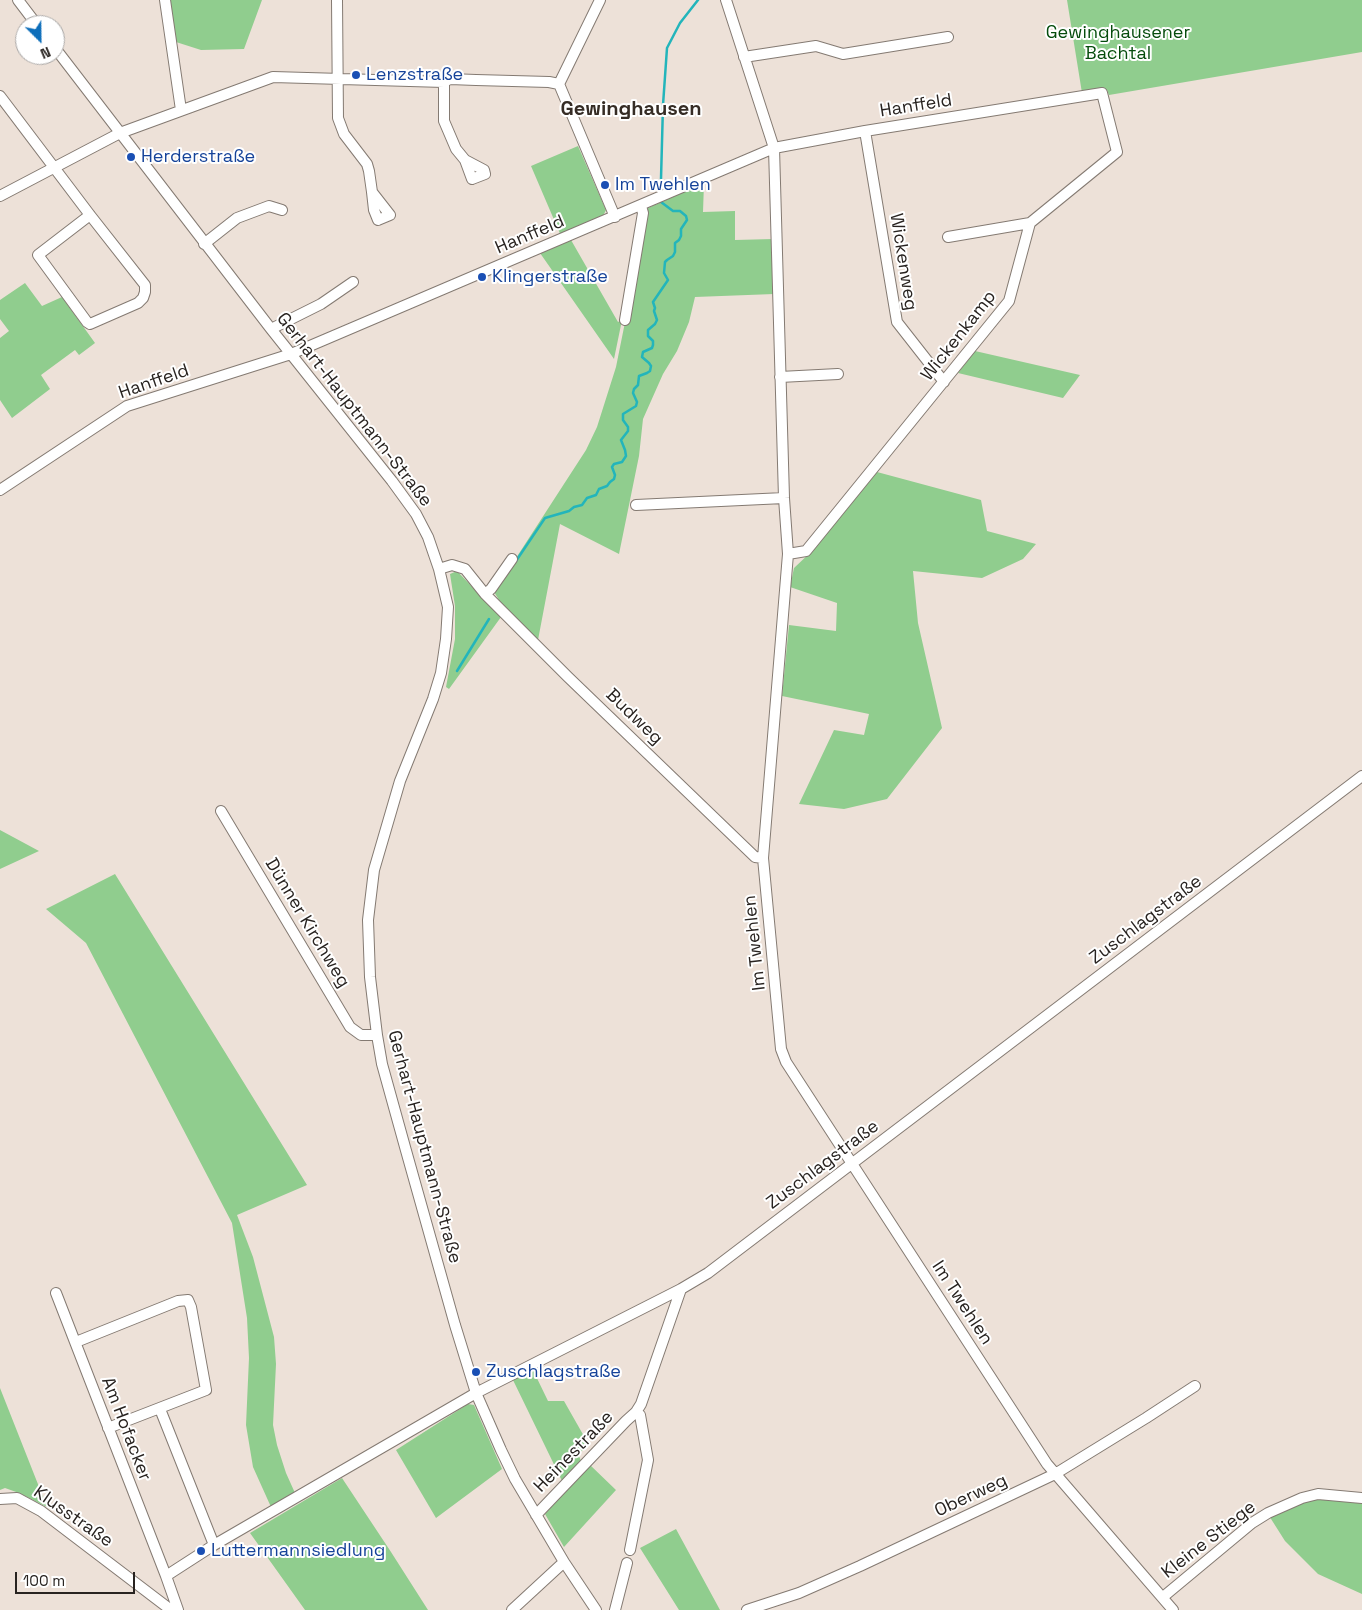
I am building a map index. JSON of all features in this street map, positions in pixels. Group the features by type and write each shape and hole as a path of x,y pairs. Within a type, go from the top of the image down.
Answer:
{"street":[{"path":"18,0 29,15"},
{"path":"165,0 180,110"},
{"path":"337,0 338,118 344,134 367,164 370,171 372,192"},
{"path":"600,0 559,84 615,217"},
{"name":"Im Twehlen","path":"726,0 774,148 784,498 788,554 763,858 781,1049 786,1062 1055,1474 1173,1610"},
{"path":"744,58 816,46 843,54 948,37"},
{"name":"Gerhart-Hauptmann-Straße","path":"65,61 204,244 386,474 416,514 428,536 439,569 448,607 446,640 441,673 433,699 400,781 374,870 368,920 370,977 377,1035 382,1064 476,1394 500,1450 515,1479 564,1562 596,1610"},
{"path":"0,196 120,133 273,77 444,82 450,79 549,82 559,84"},
{"path":"444,82 444,121 456,150 466,160"},
{"name":"Hanffeld","path":"0,490 126,406 290,354 774,148 865,131 1102,93 1117,152 1030,223"},
{"path":"0,96 145,285 145,292 138,304 90,324 38,255 90,215"},
{"name":"Wickenweg","path":"865,131 897,322 944,382"},
{"path":"204,244 237,218 269,206 282,210"},
{"path":"625,320 643,213 641,206"},
{"path":"948,237 1030,223"},
{"name":"Wickenkamp","path":"788,554 806,551 1009,301 1030,223"},
{"path":"271,329 321,304 353,282"},
{"path":"780,377 838,374"},
{"path":"636,505 784,498"},
{"path":"485,594 491,589 512,559"},
{"name":"Budweg","path":"439,569 452,564 465,569 485,594 575,684 755,857 763,858"},
{"name":"Zuschlagstraße","path":"166,1576 214,1545 476,1394 681,1289 708,1272 1362,776"},
{"name":"Dünner Kirchweg","path":"221,811 350,1027 361,1035 377,1035"},
{"name":"Heinestraße","path":"536,1515 636,1412 641,1404 681,1289"},
{"name":"Am Hofacker","path":"56,1293 166,1576"},
{"path":"76,1342 178,1301 188,1300 191,1307 206,1390 108,1428"},
{"name":"Oberweg","path":"747,1610 799,1593 1055,1474 1195,1386"},
{"path":"160,1409 214,1545"},
{"name":"Heinestraße","path":"630,1550 648,1460 640,1415 636,1412"},
{"name":"Kleine Stiege","path":"1163,1597 1252,1523 1268,1513 1302,1498 1318,1494 1362,1498"},
{"name":"Klusstraße","path":"0,1499 17,1498 41,1511 171,1610"},
{"path":"512,1610 564,1562"},
{"path":"615,1610 626,1563"},
{"path":"166,1576 178,1610"}],"green space":[{"path":"170,0 262,0 244,49 201,50 176,42"},
{"name":"Gewinghausener Bachtal","path":"1067,0 1362,0 1362,52 1109,95 1107,90 1082,93"},
{"path":"578,146 606,210 603,216 561,236 531,166"},
{"path":"704,183 703,212 735,211 735,240 773,239 774,294 695,297 689,322 677,351 663,374 643,419 639,456 619,554 560,524 538,640 501,603 494,592 586,450 597,427 616,367 648,208"},
{"path":"571,240 618,322 622,320 614,359 540,253"},
{"path":"25,283 42,306 62,297 95,343 79,355 75,350 41,375 50,389 12,418 0,400 0,338 9,331 0,319 0,300"},
{"path":"975,351 1080,375 1063,398 958,373"},
{"path":"877,472 981,500 987,531 1036,544 1023,559 982,578 913,571 918,623 942,728 887,799 844,809 799,804 834,730 864,735 869,714 782,696 789,625 836,631 837,603 790,587 794,568 812,551"},
{"path":"457,571 501,617 449,689 446,687 455,639 455,606 450,574"},
{"path":"0,830 39,851 0,869"},
{"path":"115,874 307,1185 237,1215 253,1257 274,1337 276,1364 273,1425 286,1473 295,1493 271,1507 253,1467 246,1425 249,1358 247,1318 232,1223 86,943 46,909"},
{"path":"533,1370 548,1401 564,1401 589,1445 578,1454 582,1463 563,1483 513,1380"},
{"path":"0,1388 47,1507 19,1493 5,1488 0,1490"},
{"path":"468,1404 474,1405 502,1469 436,1518 396,1450"},
{"path":"589,1464 616,1490 564,1547 545,1514"},
{"path":"342,1478 428,1610 305,1610 250,1533"},
{"path":"1362,1495 1362,1594 1318,1574 1285,1541 1266,1511 1300,1496"},
{"path":"676,1529 720,1610 679,1610 640,1548"}],"waterway":[{"path":"665,192 661,179 667,48 680,23 698,0"},
{"path":"516,561 545,518 569,511 574,507 582,505 587,498 596,495 599,489 607,486 614,479 615,475 612,467 614,464 622,462 626,456 621,440 628,431 628,427 623,420 623,414 636,406 637,402 633,393 638,385 639,376 650,371 651,366 642,357 643,352 652,348 653,345 653,341 648,336 648,330 657,320 653,302 668,280 664,273 665,262 673,256 675,243 679,240 681,229 687,220 686,216 680,211 673,211 661,202"},
{"path":"457,671 489,619"}],"place":[{"name":"Lenzstraße","path":"356,75"},
{"name":"Herderstraße","path":"131,157"},
{"name":"Im Twehlen","path":"605,185"},
{"name":"Klingerstraße","path":"482,277"},
{"name":"Zuschlagstraße","path":"476,1372"},
{"name":"Luttermannsiedlung","path":"201,1551"}],"district":[{"name":"Gewinghausen","path":"631,110"}]}
